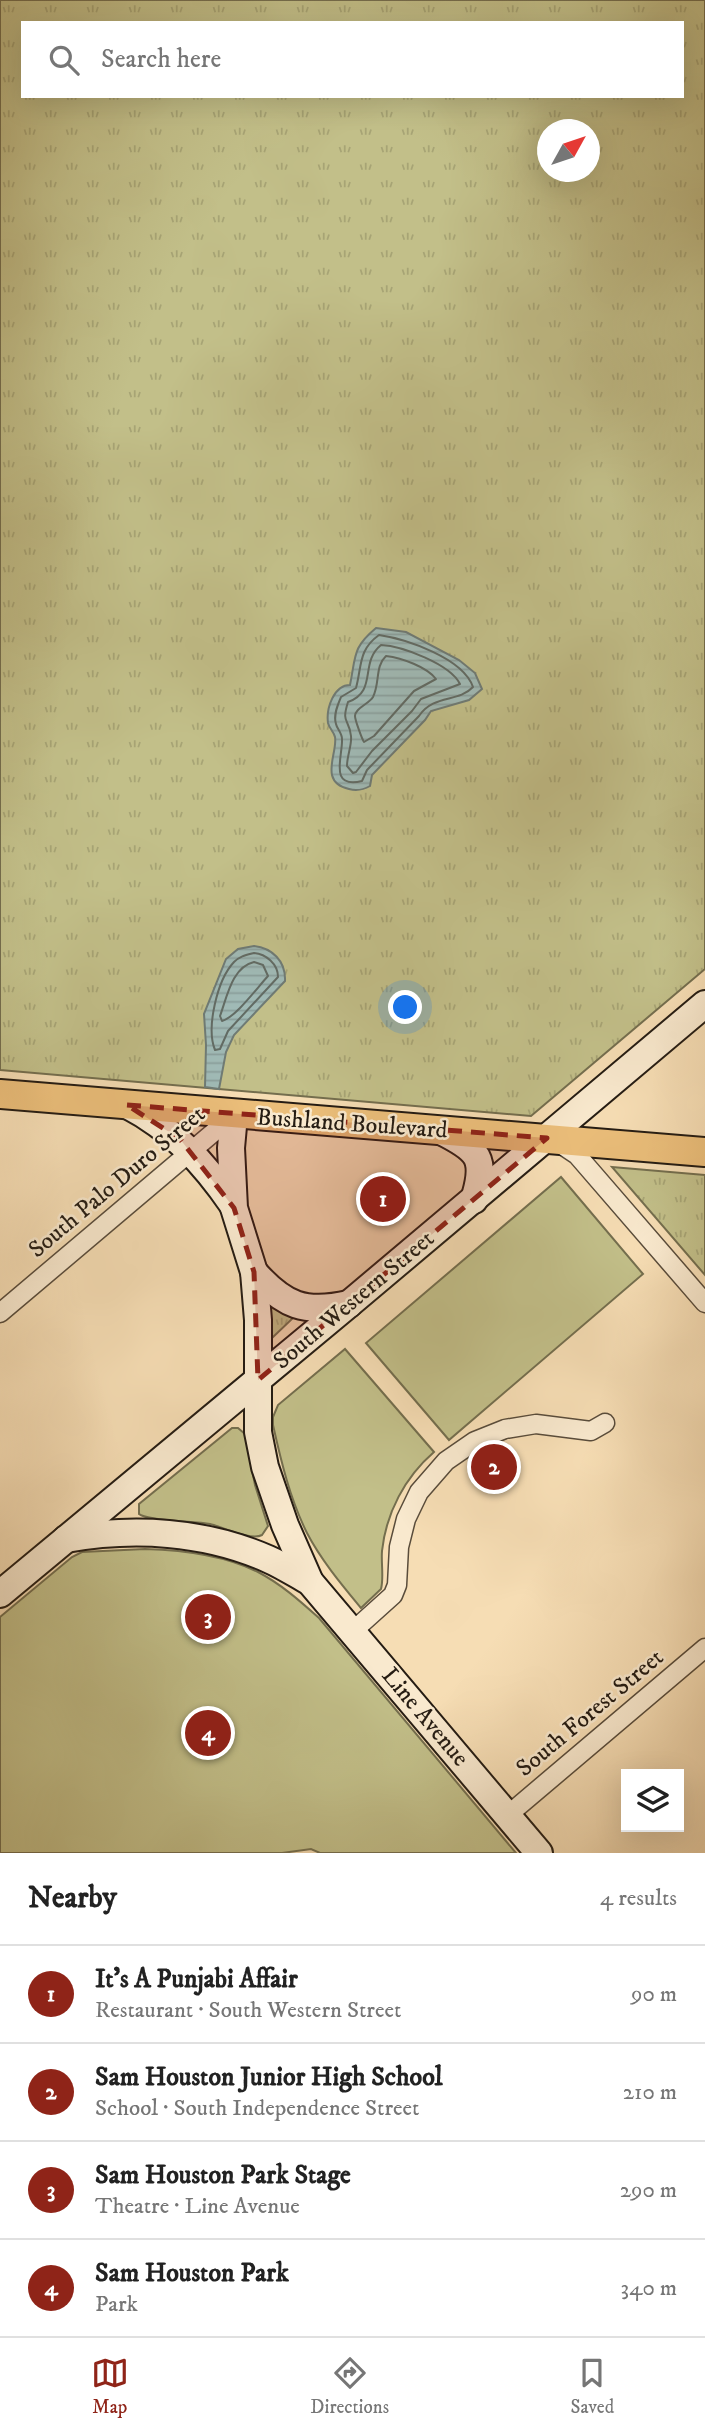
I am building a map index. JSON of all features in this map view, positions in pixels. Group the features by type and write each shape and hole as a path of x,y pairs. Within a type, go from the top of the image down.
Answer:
{"main road":[{"name":"South Western Street","path":"0,1594 705,1004"},
{"name":"Bushland Boulevard","path":"0,1094 705,1152"},
{"path":"127,1105 164,1127 192,1151 234,1208"},
{"path":"234,1115 231,1148 234,1208 254,1272 283,1300 301,1308 325,1310 349,1304"},
{"path":"441,1130 461,1141 478,1158 480,1178 474,1200"},
{"name":"Line Avenue","path":"254,1272 258,1339 258,1432 265,1467 285,1525 310,1582 539,1853"},
{"name":"Line Avenue","path":"64,1540 121,1532 186,1537 223,1544 267,1558 310,1582"}],"street":[{"name":"South Palo Duro Street","path":"0,1313 234,1115"},
{"path":"547,1138 566,1146 577,1155 705,1303"},
{"path":"353,1631 393,1595 397,1585 399,1547 406,1519 419,1492 446,1461 475,1441 505,1429 536,1424 592,1431 605,1423"},
{"name":"South Forest Street","path":"508,1815 701,1658"}],"highlighted area":[{"path":"127,1105 547,1138 258,1380 254,1272 234,1208 180,1139"}],"green space":[{"path":"0,0 705,0 705,969 531,1116 0,1070"},
{"path":"612,1167 705,1175 705,1275"},
{"path":"561,1177 643,1274 449,1440 366,1343"},
{"path":"267,1302 293,1318 272,1338 270,1337"},
{"path":"345,1349 434,1452 414,1473 399,1497 384,1537 381,1589 361,1608 325,1563 307,1533 291,1493 273,1425 278,1405"},
{"path":"232,1428 238,1428 245,1434 255,1485 268,1526 262,1535 251,1536 210,1524 139,1514 139,1504"},
{"path":"145,1549 188,1552 231,1561 258,1572 297,1599 319,1618 516,1853 320,1853 311,1849 282,1853 0,1853 0,1617 72,1557 82,1552"}],"water":[{"path":"376,628 406,632 459,660 475,673 482,689 469,700 431,711 372,775 370,786 352,790 340,785 332,774 335,737 328,723 328,711 335,693 350,685 359,647"},
{"path":"261,947 277,957 283,967 285,981 234,1035 226,1052 219,1089 205,1087 204,1014 226,959 238,949"}],"place":[{"name":"It's A Punjabi Affair","path":"383,1199"},
{"name":"Sam Houston Junior High School","path":"494,1467"},
{"name":"Sam Houston Park Stage","path":"208,1617"},
{"name":"Sam Houston Park","path":"208,1733"}]}
